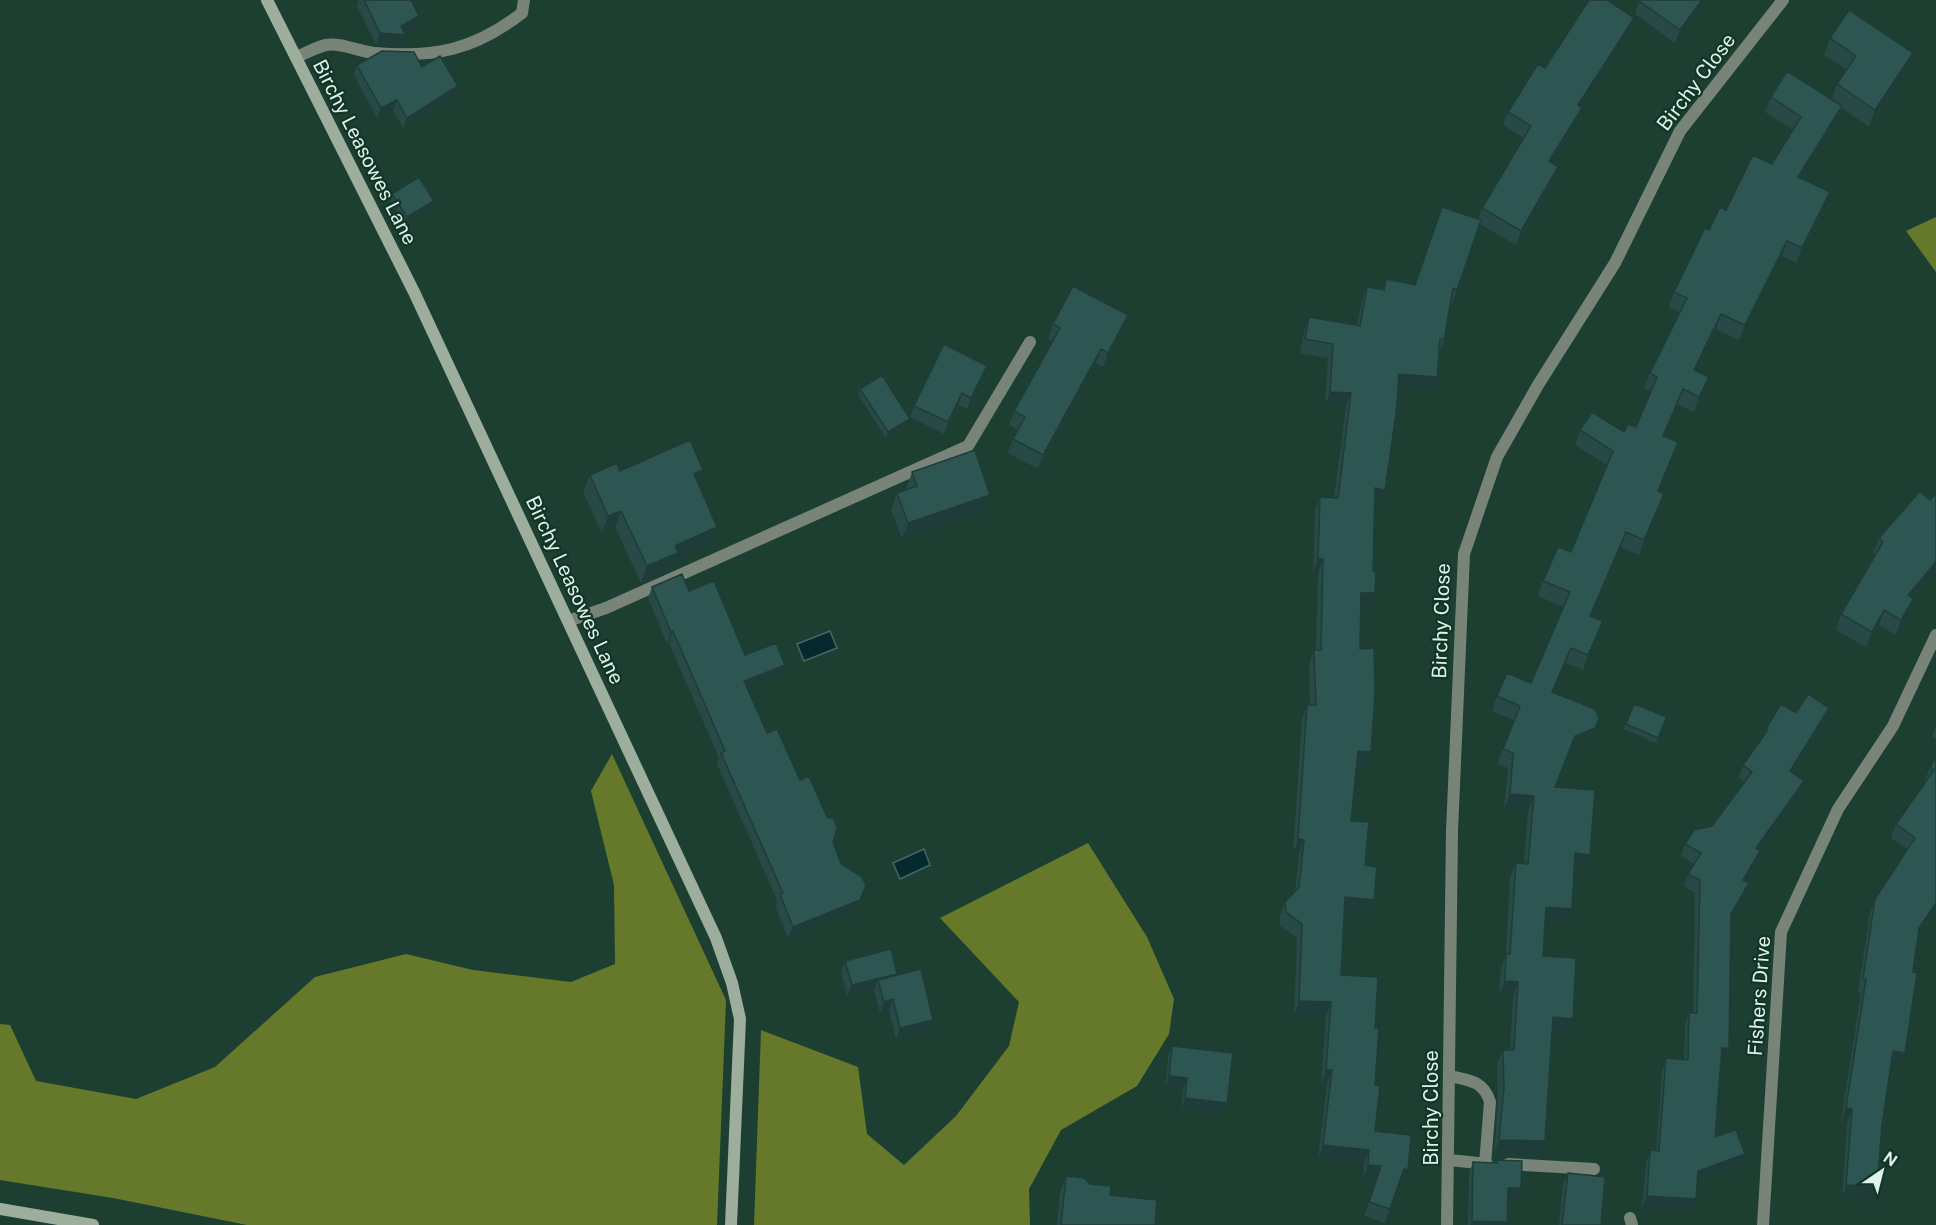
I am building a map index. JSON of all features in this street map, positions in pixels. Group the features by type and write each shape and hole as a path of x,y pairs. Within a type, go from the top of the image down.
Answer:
{"street":[{"name":"Birchy Leasowes Lane","path":"267,0 414,292 716,938 732,983 740,1019 732,1225"},
{"path":"296,57 327,45 375,54 450,51 509,23 522,13 524,0"},
{"name":"Birchy Close","path":"1448,1225 1452,831 1464,554 1497,457 1538,385 1615,263 1680,131 1783,0"},
{"path":"568,621 606,608 968,446 1030,342"},
{"name":"Fishers Drive","path":"1763,1225 1781,932 1838,809 1893,726 1932,650 1936,635"},
{"path":"1450,1076 1481,1084 1487,1092 1490,1102 1485,1164"},
{"path":"1450,1160 1485,1164 1594,1169"},
{"path":"0,1209 93,1225"}],"green space":[{"path":"1936,217 1936,272 1906,231"},
{"path":"612,754 726,1000 717,1225 247,1225 113,1198 0,1180 0,1024 10,1025 36,1081 136,1099 215,1067 315,977 406,954 473,970 571,982 615,964 614,885 591,791"},
{"path":"1088,843 1147,937 1174,999 1169,1034 1137,1086 1061,1130 1029,1189 1030,1225 754,1225 761,1030 858,1067 867,1134 904,1165 956,1116 1009,1046 1019,1002 940,918"}],"water":[{"path":"830,631 837,648 804,661 797,644"},
{"path":"924,849 930,865 900,879 893,863"}],"building":[{"path":"364,0 411,0 419,16 401,26 405,35 380,33"},
{"path":"1589,0 1607,0 1634,18 1578,105 1582,108 1549,161 1558,167 1521,231 1482,208 1531,126 1508,112 1538,64 1545,68"},
{"path":"1640,0 1702,0 1680,30"},
{"path":"1849,10 1913,53 1875,110 1837,84 1856,56 1830,38"},
{"path":"382,51 414,52 422,67 440,56 458,86 407,118 397,100 381,108 357,65"},
{"path":"1787,71 1842,106 1798,177 1830,192 1802,248 1787,241 1745,325 1721,314 1694,370 1709,377 1699,397 1683,389 1663,436 1678,442 1658,491 1664,494 1644,540 1626,532 1590,616 1603,621 1588,655 1571,648 1552,692 1595,709 1599,718 1595,728 1575,736 1555,787 1595,790 1590,855 1575,853 1572,909 1546,907 1543,956 1576,958 1573,1019 1553,1017 1545,1141 1499,1140 1504,1088 1503,1050 1514,1050 1518,982 1505,981 1506,954 1510,954 1516,863 1528,864 1534,796 1510,794 1513,753 1503,749 1520,706 1497,696 1507,673 1531,683 1570,592 1543,581 1558,547 1571,552 1613,451 1580,430 1592,412 1624,432 1628,424 1636,427 1657,377 1650,373 1687,298 1674,292 1705,228 1709,230 1720,207 1726,210 1753,155 1772,164 1801,117 1771,97"},
{"path":"419,177 434,201 407,217 392,194"},
{"path":"1442,207 1481,220 1457,290 1453,288 1444,340 1440,339 1437,377 1399,374 1396,414 1385,490 1375,488 1373,571 1376,571 1375,593 1361,593 1360,649 1374,648 1375,693 1371,752 1358,751 1351,821 1369,822 1365,865 1377,867 1374,900 1345,897 1341,975 1378,977 1375,1028 1379,1028 1375,1085 1380,1086 1375,1131 1411,1135 1408,1170 1404,1169 1390,1209 1369,1202 1381,1166 1368,1165 1369,1150 1323,1145 1332,1070 1326,1070 1331,1002 1299,1001 1302,924 1286,912 1285,902 1299,887 1304,840 1298,839 1307,705 1316,705 1314,650 1321,650 1323,559 1318,559 1320,497 1338,498 1351,393 1330,392 1333,344 1305,339 1309,317 1360,326 1367,287 1384,290 1386,279 1415,285"},
{"path":"1073,286 1128,315 1108,353 1101,349 1043,455 1013,439 1025,417 1014,411 1060,328 1053,324"},
{"path":"944,344 987,366 971,398 962,393 948,422 914,406"},
{"path":"882,375 910,419 888,432 860,389"},
{"path":"690,440 703,470 694,474 717,527 675,546 678,553 647,566 621,511 608,516 590,475 617,463 620,471"},
{"path":"975,450 990,495 908,523 897,493 917,486 912,472"},
{"path":"1920,491 1930,500 1936,493 1936,562 1908,595 1913,599 1901,620 1884,610 1872,632 1841,614 1883,542 1879,538"},
{"path":"682,574 689,591 714,581 745,655 776,643 785,665 744,681 767,733 777,729 800,780 809,776 827,817 834,819 837,828 833,842 841,864 862,877 866,885 860,900 793,927 780,894 783,893 721,753 725,751 652,587"},
{"path":"1808,694 1829,708 1790,771 1804,781 1756,848 1760,851 1743,880 1749,883 1731,914 1729,1048 1722,1048 1715,1137 1736,1130 1745,1154 1698,1171 1696,1199 1647,1196 1650,1150 1659,1151 1666,1058 1688,1060 1689,1013 1697,1013 1700,880 1688,874 1701,853 1685,844 1694,830 1712,826 1752,772 1743,765 1768,730 1766,729 1781,704 1796,713"},
{"path":"1634,704 1667,717 1658,738 1626,724"},
{"path":"1936,758 1936,903 1919,928 1913,972 1917,973 1905,1053 1893,1051 1882,1125 1877,1187 1846,1185 1852,1109 1846,1108 1866,979 1863,979 1875,899 1915,838 1896,824 1934,770 1930,767"},
{"path":"891,949 897,974 852,985 845,961"},
{"path":"921,969 933,1020 900,1028 893,999 884,1002 878,980"},
{"path":"1172,1046 1233,1053 1227,1103 1185,1098 1187,1078 1169,1076"},
{"path":"1497,1160 1522,1161 1521,1188 1508,1188 1507,1222 1472,1221 1473,1162 1497,1163"},
{"path":"1568,1173 1605,1177 1601,1225 1562,1225"},
{"path":"1066,1176 1084,1178 1090,1184 1111,1186 1110,1195 1157,1200 1155,1225 1061,1225"}]}
